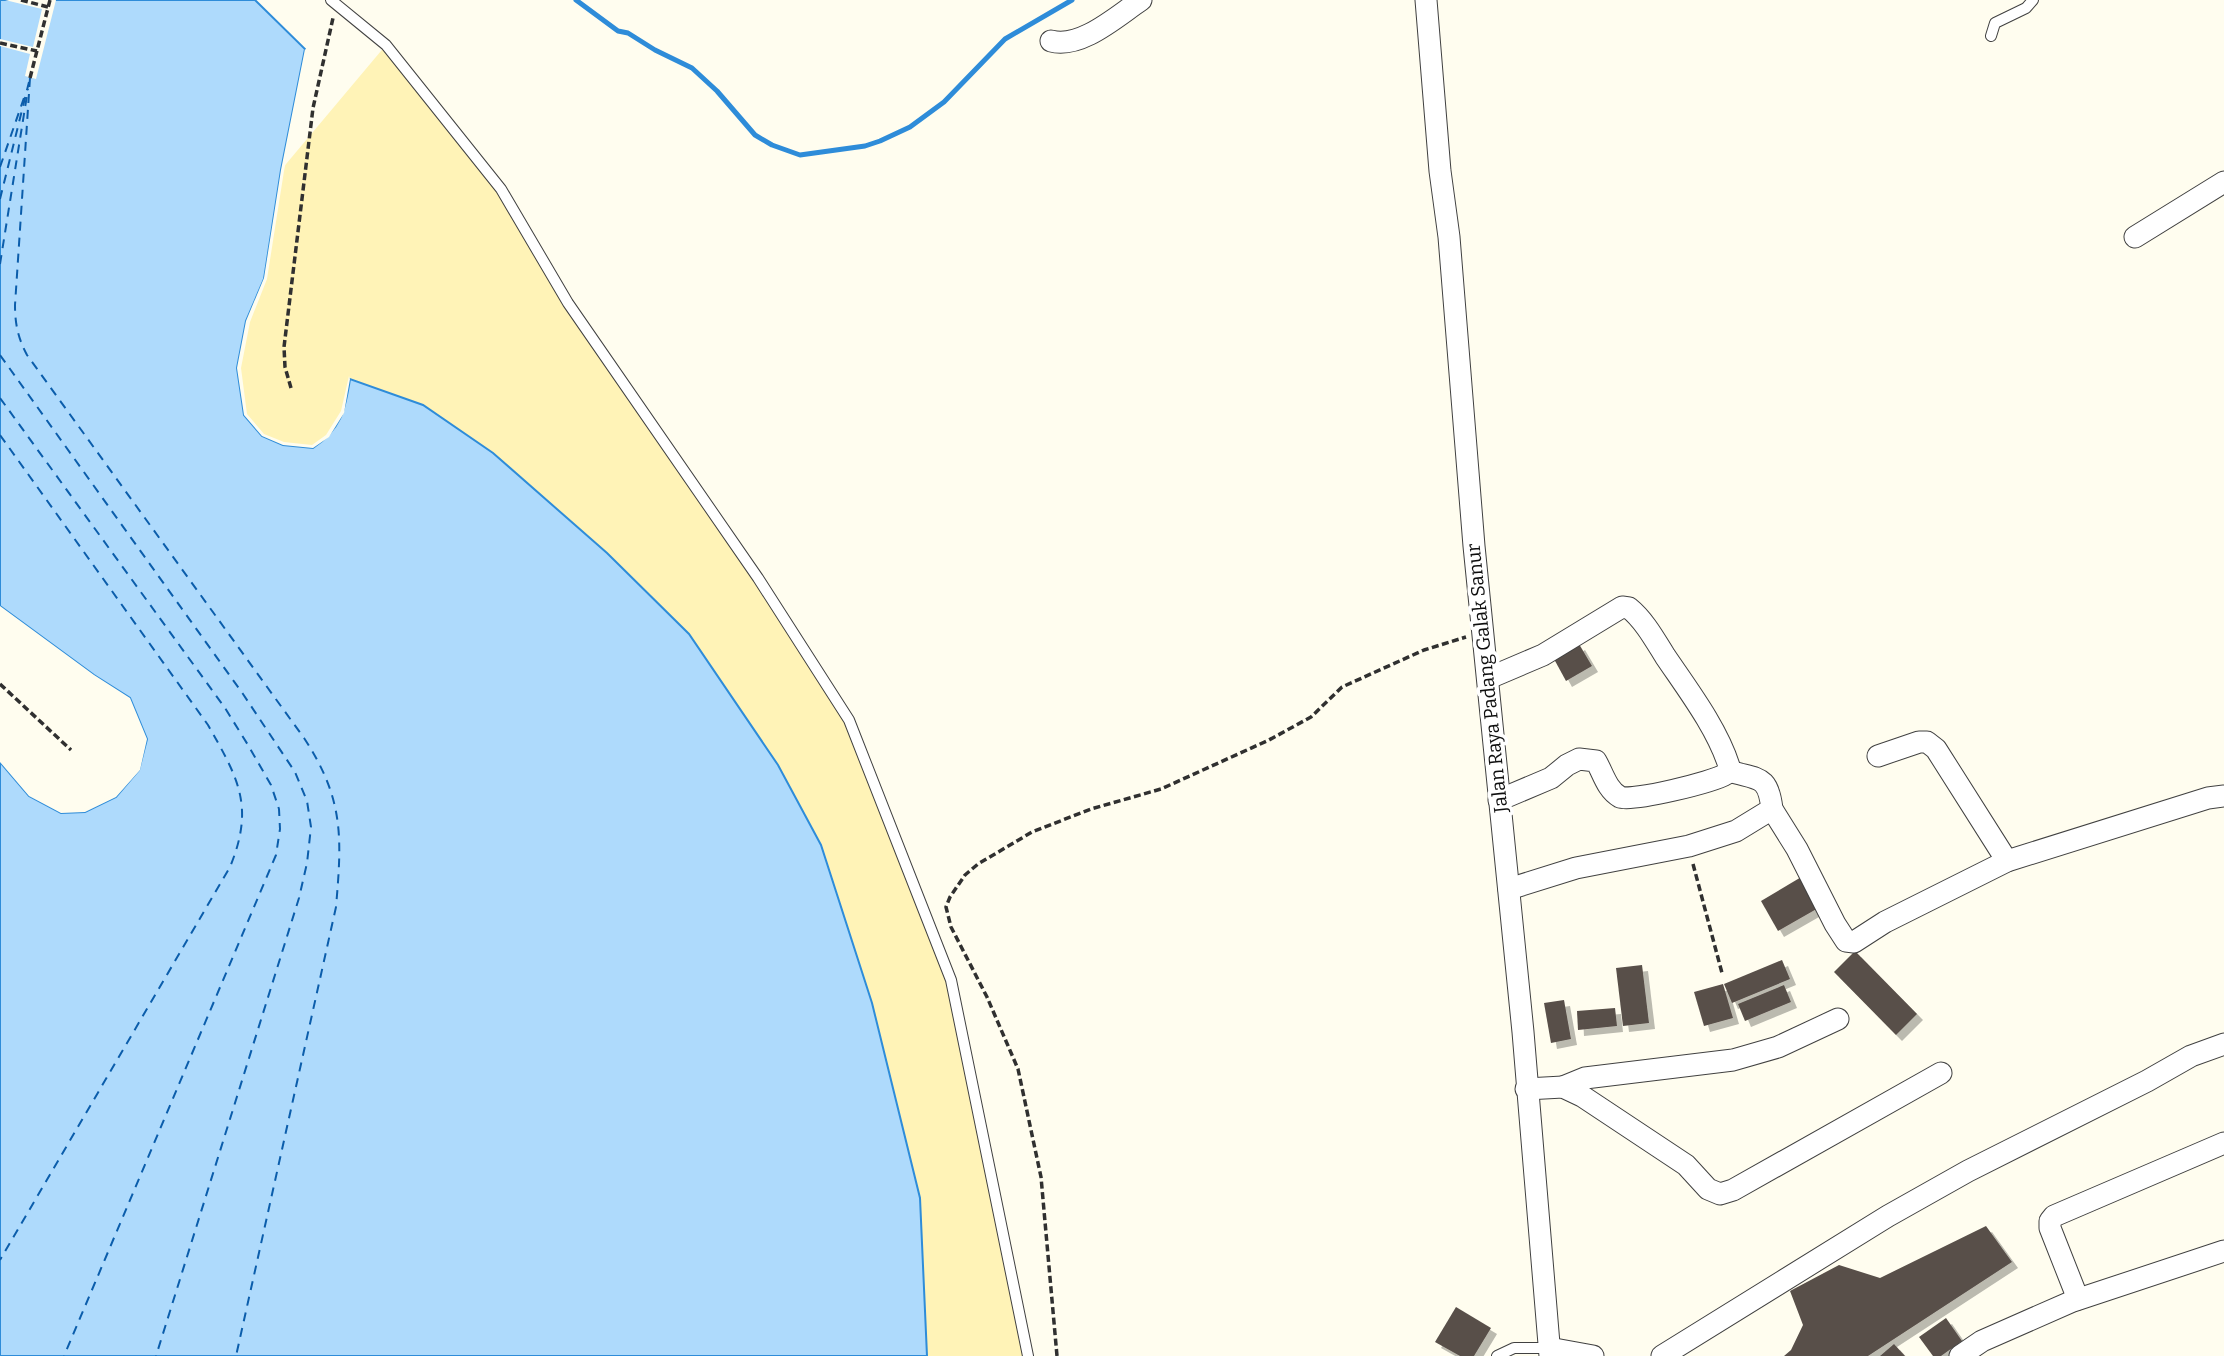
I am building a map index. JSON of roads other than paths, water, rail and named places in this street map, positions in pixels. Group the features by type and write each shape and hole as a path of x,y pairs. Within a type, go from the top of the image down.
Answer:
{"street":[{"path":"1051,41 1072,42 1084,37 1141,0"},
{"name":"Jalan Raya Padang Galak Sanur","path":"1426,0 1550,1352"},
{"path":"2135,237 2224,182"},
{"path":"1489,678 1543,655 1622,607 1629,608 1645,625 1696,702 1730,766 1721,777 1701,784 1623,798 1612,790 1596,761 1579,759 1551,778 1499,800"},
{"path":"1878,756 1919,742 1927,742 1936,749 2007,861"},
{"path":"1728,771 1763,781 1770,790 1772,809 1797,849 1835,924 1846,941 1854,942 1896,916 2007,861 2208,798 2224,796"},
{"path":"1509,890 1576,868 1689,846 1736,831 1772,809"},
{"path":"1527,1089 1563,1087 1585,1078 1733,1060 1778,1047 1838,1019"},
{"path":"1662,1356 1877,1223 1968,1171 2191,1056 2224,1044"},
{"path":"1563,1087 1583,1096 1627,1124 1686,1165 1708,1189 1720,1194 1732,1190 1941,1073"},
{"path":"2078,1299 2050,1228 2050,1221 2054,1216 2224,1143"},
{"path":"1960,1356 1982,1341 2078,1299 2224,1251"},
{"path":"1550,1352 1593,1356"}],"lane":[{"path":"1991,36 1995,23 2026,8 2033,0"},
{"path":"333,3 386,45 501,189 568,303 758,578 849,720 951,980 1028,1356"},
{"path":"1497,1356 1514,1348 1550,1352"}],"water":[{"path":"0,0 255,0 305,49 281,170 264,279 246,321 237,368 244,415 262,436 283,445 313,448 336,426 346,401 350,379 423,405 493,453 607,553 689,634 778,765 821,845 872,1003 920,1198 927,1356 0,1356 0,762 29,796 61,813 85,812 116,797 139,770 147,739 130,698 0,606"}],"waterway":[{"path":"576,0 618,31 628,33 692,68 717,91 755,135 772,145 800,155 865,146 910,127 944,102 1005,39 1072,0"}]}
